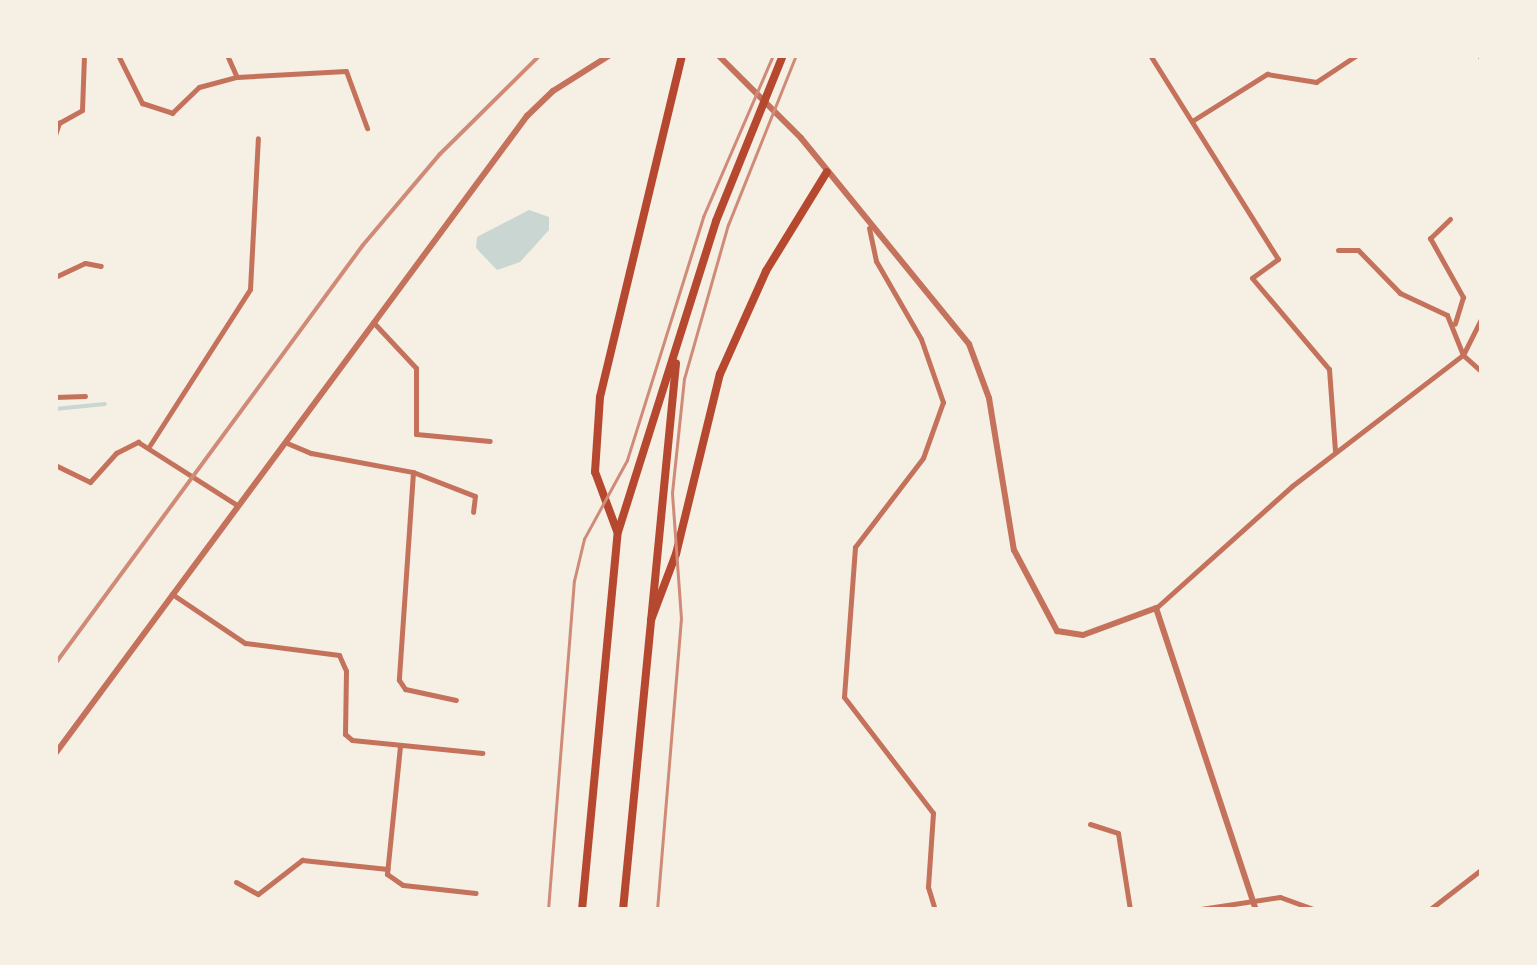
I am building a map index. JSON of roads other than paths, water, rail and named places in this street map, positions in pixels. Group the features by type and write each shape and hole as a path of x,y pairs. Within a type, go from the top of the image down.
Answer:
{"highway":[{"path":"618,532 595,472 600,397 682,55"},
{"path":"582,910 618,532 716,220 783,55"},
{"path":"647,628 676,554 690,475 720,374 766,271 826,172"},
{"path":"623,910 647,628 678,340"}],"street":[{"path":"55,135 59,123 82,110 84,55"},
{"path":"118,55 142,103 164,112 181,111 199,87 237,77 346,71 367,128"},
{"path":"227,55 237,77"},
{"path":"55,754 527,116 553,90 610,55"},
{"path":"718,55 826,172 969,344 988,398 1014,550 1057,631 1083,635 1156,608 1335,451 1462,356 1482,317"},
{"path":"1150,55 1278,259 1252,278 1258,290 1305,336 1334,382 1335,451"},
{"path":"1192,121 1267,74 1316,82 1357,55"},
{"path":"150,445 250,289 258,138"},
{"path":"1450,219 1430,238 1462,297 1456,324 1462,356 1482,372"},
{"path":"869,228 876,261 921,339 942,402 923,458 855,546 844,697 934,813 928,886 935,910"},
{"path":"1338,250 1358,250 1400,294 1456,324"},
{"path":"55,277 85,263 100,266"},
{"path":"373,322 416,368 416,434 490,441"},
{"path":"55,397 85,396"},
{"path":"284,441 311,454 413,472 475,496 473,512"},
{"path":"55,466 90,482 129,442 150,445 236,505"},
{"path":"413,472 399,680 405,689 456,700"},
{"path":"172,594 246,644 339,655 346,672 345,734 400,746 482,753"},
{"path":"1156,608 1255,906"},
{"path":"388,869 400,746"},
{"path":"1090,824 1118,832 1130,910"},
{"path":"236,882 258,894 302,860 388,869 403,885 476,894"},
{"path":"1429,910 1482,869"},
{"path":"1194,910 1255,906 1280,897 1315,910"}],"waterway":[{"path":"55,409 105,404"}],"tram line":[{"path":"548,910 574,581 584,539 627,460 703,217 773,55"},
{"path":"657,910 681,619 672,493 684,379 728,225 796,55"}],"railway":[{"path":"55,664 363,245 440,154 540,55"}]}
